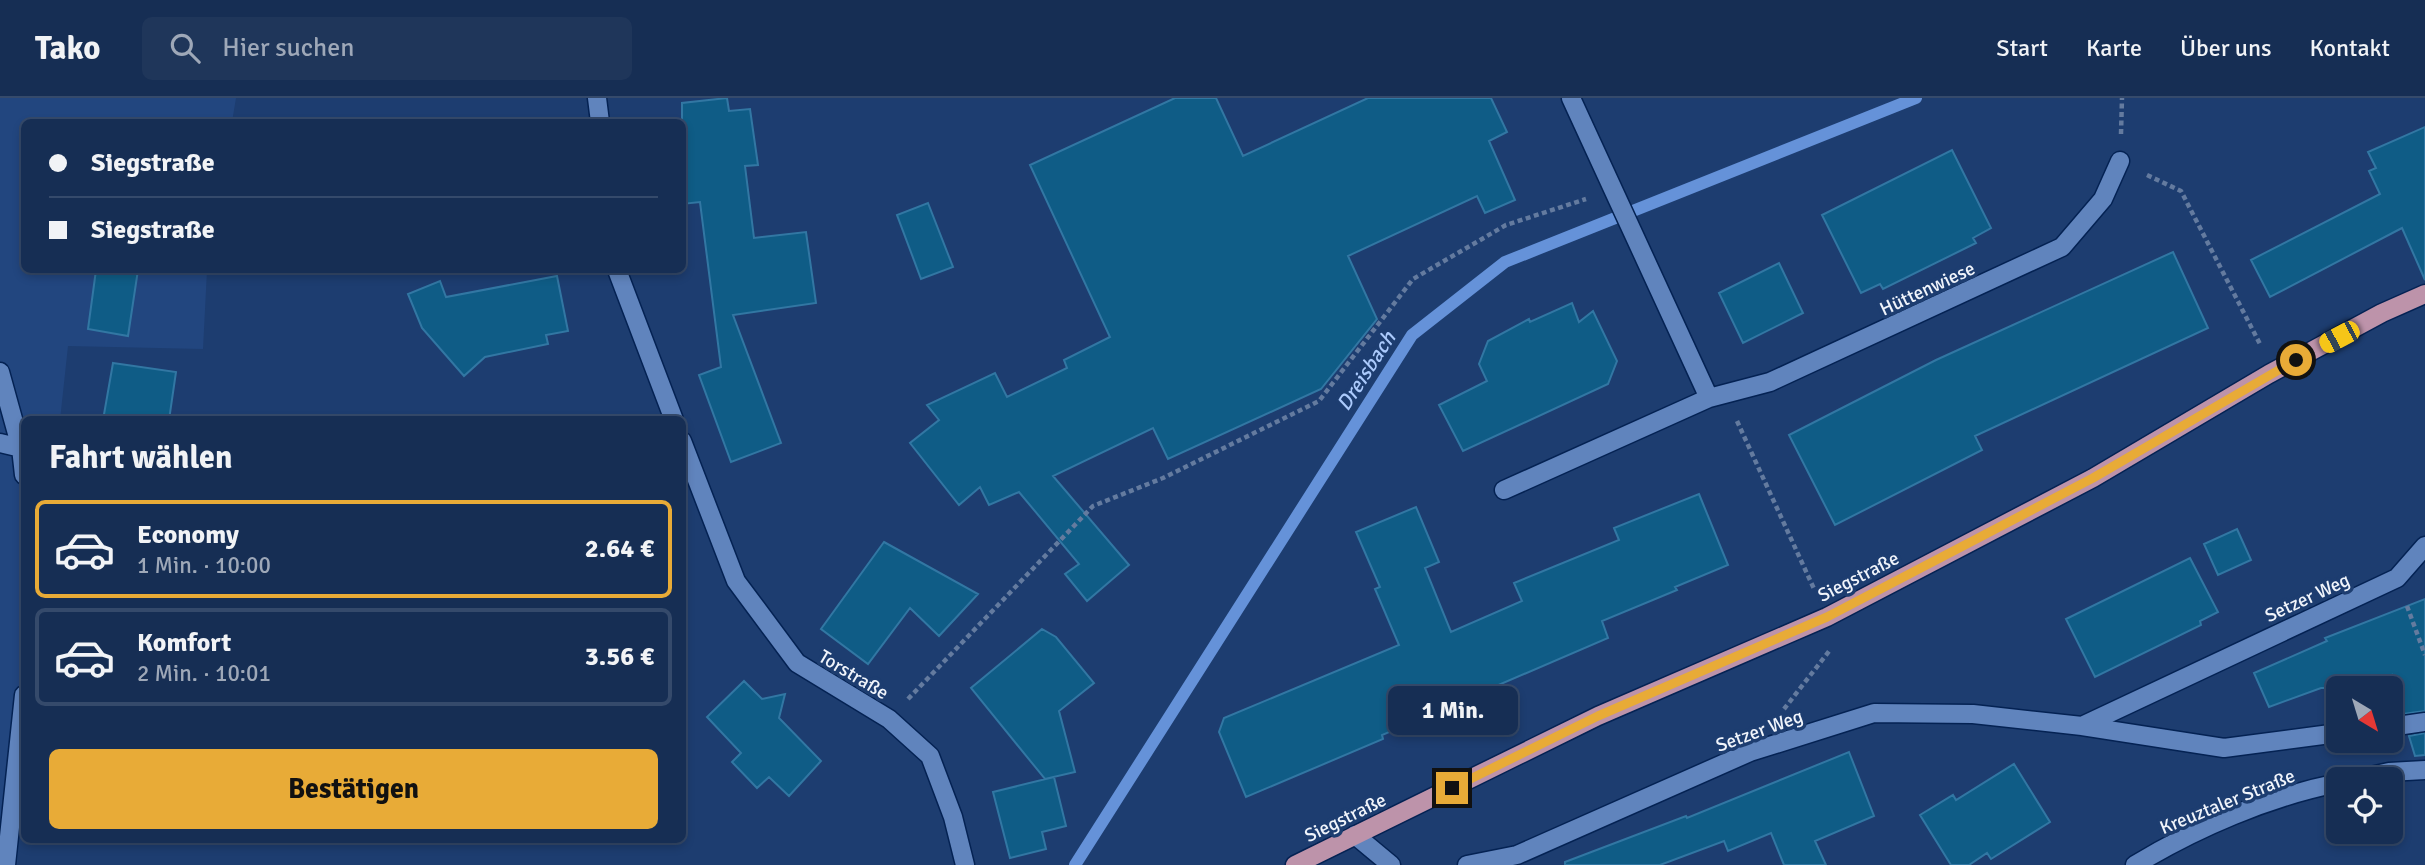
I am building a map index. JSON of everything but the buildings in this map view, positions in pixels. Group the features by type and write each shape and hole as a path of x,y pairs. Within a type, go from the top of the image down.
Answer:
{"main road":[{"name":"Siegstraße","path":"1295,865 1598,716 1827,617 2093,478 2274,372 2382,313 2425,294"}],"street":[{"path":"597,98 600,119"},
{"path":"1571,98 1709,398"},
{"name":"Hüttenwiese","path":"1503,490 1709,398 1770,382 2062,247 2103,199 2120,161"},
{"path":"618,273 672,416"},
{"path":"0,372 21,448 0,443"},
{"name":"Torstraße","path":"686,451 736,581 797,663 889,719 930,756 953,817 965,865"},
{"name":"Setzer Weg","path":"2082,726 2397,578 2425,546"},
{"name":"Setzer Weg","path":"1467,865 1517,855 1750,752 1874,713 1973,714 2082,726 2224,748 2326,735"},
{"path":"2403,725 2425,722"},
{"path":"6,865 21,723"},
{"path":"2403,772 2425,771"},
{"name":"Kreuztaler Straße","path":"2135,865 2211,826 2256,808 2326,787"},
{"path":"1355,835 1391,865"}],"path":[{"path":"889,719 1093,506 1163,478 1319,401 1413,279 1506,225 1614,190"},
{"path":"2181,191 2274,372"},
{"path":"1709,398 1739,424 1836,642 1750,752"},
{"path":"2397,578 2425,655"}],"shaded area":[{"path":"0,98 236,98 232,119 21,119 21,273 207,273 203,349 68,346 60,416 21,416 21,820 17,865 0,865"}],"waterway":[{"name":"Dreisbach","path":"1075,865 1412,335 1505,262 1916,98"}],"route":[{"path":"1452,788 1598,716 1827,617 2093,478 2296,360"}]}
